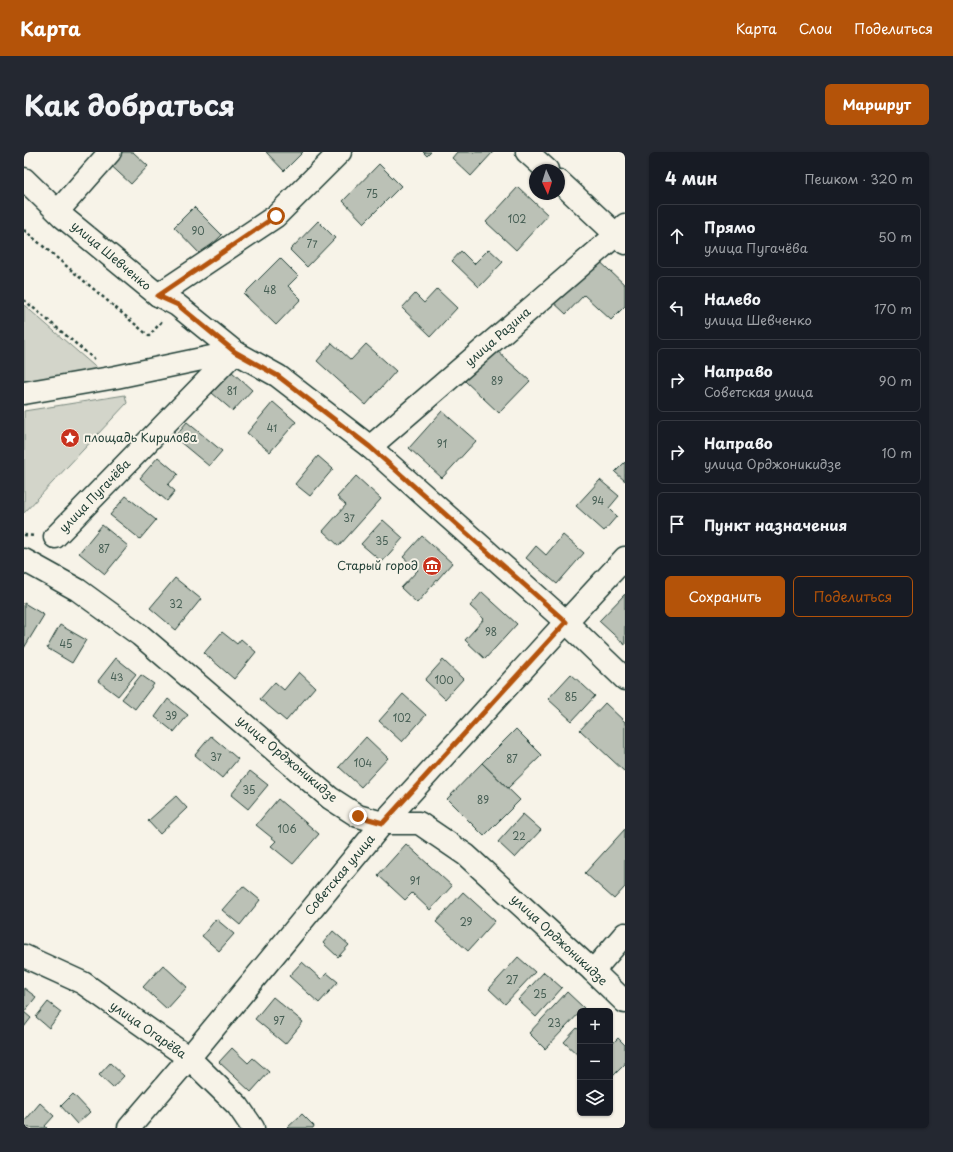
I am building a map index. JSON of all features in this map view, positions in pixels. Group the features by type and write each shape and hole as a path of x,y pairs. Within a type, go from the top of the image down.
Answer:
{"street":[{"path":"58,211 110,152"},
{"path":"168,300 276,216 340,152"},
{"path":"527,152 540,164"},
{"name":"улица Шевченко","path":"24,178 58,211 168,300 235,352 278,376 370,447 566,622 625,679"},
{"path":"565,186 622,234"},
{"name":"улица Разина","path":"370,447 622,234"},
{"path":"24,393 116,377 235,352"},
{"name":"улица Пугачёва","path":"55,537 235,352"},
{"name":"Советская улица","path":"129,1128 189,1058 383,823 625,558"},
{"name":"улица Орджоникидзе","path":"24,560 78,590 140,634 330,798 358,816 383,823 420,823 466,855 625,1002"},
{"path":"593,971 625,934"},
{"name":"улица Огарёва","path":"24,956 83,983 189,1058 238,1106 253,1128"}],"path":[{"path":"24,230 149,336 168,300"},
{"path":"24,300 116,377"}],"shaded area":[{"path":"24,305 101,372 24,384"},
{"path":"125,395 127,403 24,513 24,411"}],"building":[{"path":"114,152 133,152 148,166 131,184 106,161"},
{"path":"266,152 303,152 284,171"},
{"path":"423,152 431,152 427,156"},
{"path":"457,152 493,152 471,176 452,158"},
{"path":"379,164 401,186 364,223 343,201"},
{"path":"518,187 529,197 529,200 532,200 548,215 516,250 486,222"},
{"path":"194,207 222,235 201,255 174,227"},
{"path":"318,221 335,238 307,267 290,250"},
{"path":"489,249 503,262 479,287 452,261 461,251 474,264"},
{"path":"593,255 625,285 625,306 611,320 584,295 566,314 551,300"},
{"path":"280,258 298,276 288,286 301,299 276,325 244,294"},
{"path":"437,289 457,308 431,336 402,308 415,294 424,303"},
{"path":"332,343 351,360 366,344 396,371 366,405 317,361"},
{"path":"495,349 530,381 499,413 465,381"},
{"path":"231,371 252,390 233,411 212,393"},
{"path":"273,402 296,422 270,452 247,433"},
{"path":"442,411 476,441 442,478 409,448"},
{"path":"187,422 222,451 209,466 174,437"},
{"path":"318,456 333,469 310,496 295,484"},
{"path":"158,457 178,474 168,485 175,491 167,501 140,478"},
{"path":"625,462 625,481 615,472"},
{"path":"356,476 381,499 339,546 323,531 346,505 337,497"},
{"path":"600,480 619,496 609,508 617,516 604,531 576,506"},
{"path":"126,496 156,520 140,539 110,515"},
{"path":"383,520 403,538 382,562 361,544"},
{"path":"102,525 128,546 105,574 79,553"},
{"path":"563,535 584,553 557,584 526,558 536,546 546,555"},
{"name":"Старый город","path":"422,536 452,563 417,603 401,588 418,570 403,557"},
{"path":"175,578 201,599 176,630 150,608"},
{"path":"482,592 517,624 485,659 465,640 484,619 470,606"},
{"path":"625,594 625,645 599,621"},
{"path":"24,603 44,615 24,648"},
{"path":"60,625 86,640 72,663 47,648"},
{"path":"222,632 237,644 241,639 256,652 234,679 204,653"},
{"path":"116,658 136,674 118,696 98,681"},
{"path":"443,660 463,679 445,699 425,680"},
{"path":"299,672 315,687 286,721 260,699 275,682 284,690"},
{"path":"571,674 595,696 572,721 548,699"},
{"path":"141,675 154,684 135,709 122,699"},
{"path":"403,694 426,715 402,742 379,721"},
{"path":"168,699 188,715 174,732 155,717"},
{"path":"605,703 625,722 625,772 580,730"},
{"path":"516,729 542,755 508,788 482,763"},
{"path":"211,736 238,759 222,778 195,755"},
{"path":"366,737 388,758 361,787 339,767"},
{"path":"482,763 520,800 484,836 447,799"},
{"path":"250,771 268,785 248,809 231,795"},
{"path":"176,796 187,808 160,834 148,821"},
{"path":"278,799 319,834 293,864 271,846 276,841 256,825"},
{"path":"523,814 541,830 515,858 498,842"},
{"path":"625,829 625,887 614,899 585,873"},
{"path":"406,844 452,886 430,910 412,893 405,900 378,875"},
{"path":"243,886 260,900 240,925 222,910"},
{"path":"463,892 495,921 468,951 436,922"},
{"path":"216,919 234,934 219,951 202,936"},
{"path":"333,931 349,945 338,957 323,943"},
{"path":"518,957 535,972 505,1004 489,989"},
{"path":"302,962 321,979 327,973 338,982 319,1003 289,976"},
{"path":"163,965 187,987 167,1009 143,987"},
{"path":"544,972 562,988 536,1017 518,1000"},
{"path":"24,988 36,997 24,1012"},
{"path":"567,992 584,1008 577,1008 577,1015 545,1049 529,1033"},
{"path":"273,997 303,1022 285,1044 255,1019"},
{"path":"48,1002 61,1012 49,1028 36,1017"},
{"path":"24,1012 31,1018 24,1027"},
{"path":"577,1028 577,1054 564,1042"},
{"path":"618,1038 625,1045 625,1064 613,1076 613,1044"},
{"path":"232,1048 248,1063 253,1058 269,1072 251,1092 219,1062"},
{"path":"110,1063 124,1076 113,1088 99,1075"},
{"path":"73,1094 90,1112 77,1124 61,1106"},
{"path":"40,1103 54,1116 45,1126 47,1128 24,1128 24,1122"},
{"path":"302,1114 314,1126 313,1128 287,1128"}],"place":[{"name":"площадь Кирилова","path":"70,438"},
{"name":"Старый город","path":"432,566"}],"route":[{"path":"276,216 158,296 178,305 235,352 278,376 370,447 566,622 383,823 358,816"}]}
